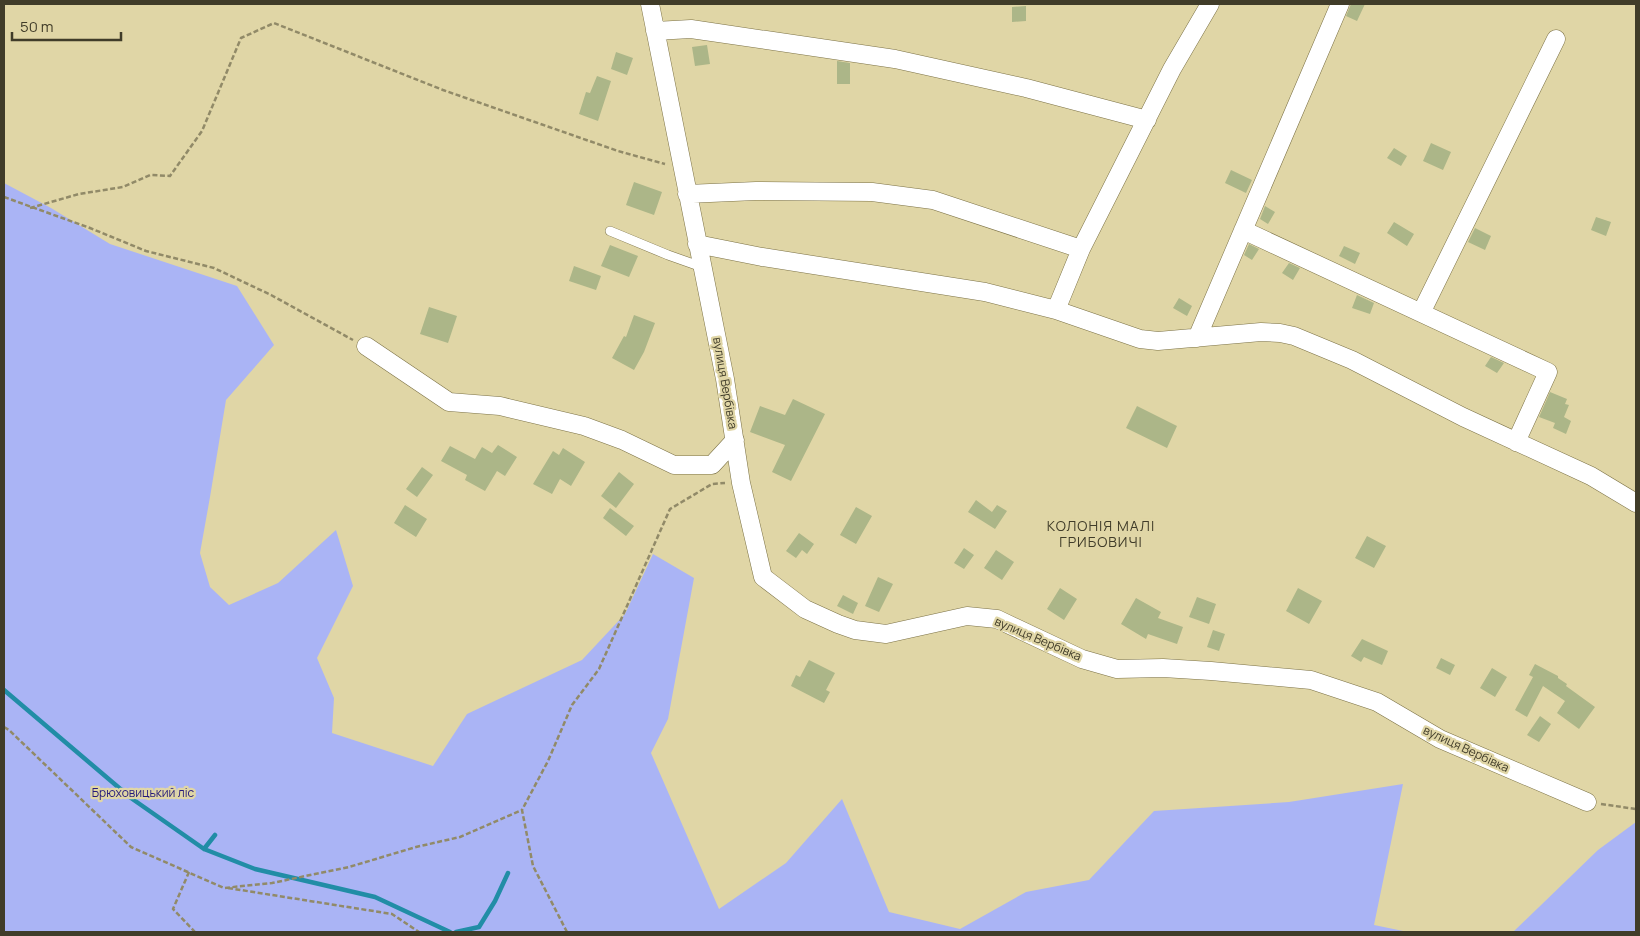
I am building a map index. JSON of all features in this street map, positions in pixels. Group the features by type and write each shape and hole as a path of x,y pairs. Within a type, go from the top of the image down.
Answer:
{"street":[{"name":"вулиця Вербівка","path":"650,4 725,379 741,483 763,578 804,609 855,630 886,634 967,616 997,619 1082,659 1117,669 1163,668 1312,680 1377,702 1440,739 1587,802"},
{"path":"1056,310 1081,249 1172,68 1210,4"},
{"path":"1197,338 1340,4"},
{"path":"655,31 691,29 895,59 1026,88 1147,120"},
{"path":"1421,313 1556,39"},
{"path":"687,194 756,191 872,192 933,200 1081,249"},
{"path":"1243,230 1548,372 1516,442"},
{"path":"697,244 762,257 985,292 1056,310 1140,339 1158,341 1261,332 1294,336 1352,360 1463,418 1591,476 1636,503"},
{"path":"366,346 449,402 500,406 584,426 622,440 674,465 712,465 735,440"}],"lane":[{"path":"610,231 668,255 702,266"}],"path":[{"path":"30,208 79,194 123,187 150,175 170,176 202,131 241,38 274,23 443,90 618,151 682,169"},
{"path":"4,197 30,208 90,228 146,251 214,268 271,295 366,346"},
{"path":"224,888 272,883 349,867 416,847 460,837 522,810 548,761 572,705 599,669 670,509 712,484"},
{"path":"4,727 131,847 224,888 392,914 419,932"},
{"path":"1587,802 1636,809"},
{"path":"522,810 533,866 567,932"},
{"path":"189,872 173,909 195,932"}],"green space":[{"name":"Брюховицький ліс","path":"4,183 51,208 110,244 237,286 274,345 226,400 200,553 210,587 229,605 278,583 336,530 353,586 317,658 334,698 332,733 433,766 467,714 582,660 625,614 653,554 694,578 668,719 651,753 719,909 786,863 842,799 889,912 960,929 1026,892 1089,880 1154,811 1289,802 1403,784 1374,925 1408,932 4,932"},
{"path":"1636,822 1636,932 1513,932 1598,850"}],"building":[{"path":"1351,4 1365,4 1357,21 1346,16"},
{"path":"1026,6 1026,21 1012,22 1012,7"},
{"path":"707,45 710,64 695,66 692,47"},
{"path":"616,52 633,58 627,75 611,69"},
{"path":"837,61 850,63 850,84 837,84"},
{"path":"597,76 611,81 598,121 579,114 586,92 590,93"},
{"path":"1431,143 1451,152 1443,170 1423,161"},
{"path":"1394,148 1407,156 1401,166 1387,158"},
{"path":"1231,170 1252,180 1246,193 1225,183"},
{"path":"634,182 662,192 654,215 626,205"},
{"path":"1265,206 1275,212 1268,224 1260,219"},
{"path":"1596,217 1611,222 1606,236 1591,230"},
{"path":"1394,222 1414,234 1407,246 1387,233"},
{"path":"1475,228 1491,236 1485,250 1468,242"},
{"path":"1249,244 1259,249 1252,260 1244,255"},
{"path":"610,245 638,256 629,277 601,266"},
{"path":"1344,246 1360,253 1355,264 1339,256"},
{"path":"1289,263 1300,268 1293,280 1282,273"},
{"path":"574,266 601,276 596,290 569,281"},
{"path":"1357,295 1374,303 1370,314 1352,308"},
{"path":"1179,298 1192,306 1187,316 1173,308"},
{"path":"429,307 457,316 448,343 420,334"},
{"path":"634,315 655,323 644,352 634,370 612,358 624,336 626,337"},
{"path":"1491,357 1504,363 1497,373 1485,366"},
{"path":"1550,392 1567,399 1565,404 1569,405 1564,417 1571,421 1566,434 1553,428 1555,423 1539,417"},
{"path":"793,399 825,414 791,481 772,472 785,445 750,432 760,406 785,415"},
{"path":"1137,406 1177,426 1167,448 1126,428"},
{"path":"498,445 517,457 505,476 497,471 485,491 465,480 467,475 441,461 450,446 475,459 482,447 492,453"},
{"path":"563,448 585,462 571,486 560,479 552,494 533,484 553,451 559,455"},
{"path":"422,467 433,475 417,497 406,489"},
{"path":"619,472 634,484 616,508 601,496"},
{"path":"976,500 992,512 997,505 1007,511 995,529 968,512"},
{"path":"405,505 427,519 416,537 394,523"},
{"path":"856,507 872,516 856,544 840,535"},
{"path":"610,508 634,526 626,536 603,518"},
{"path":"799,533 814,544 807,554 802,550 796,558 786,551"},
{"path":"1367,536 1386,546 1374,568 1355,558"},
{"path":"964,548 974,555 964,569 954,563"},
{"path":"996,550 1014,562 1002,580 984,568"},
{"path":"878,577 893,584 879,612 865,606"},
{"path":"1060,588 1077,599 1064,620 1047,609"},
{"path":"1298,588 1322,601 1309,624 1286,611"},
{"path":"843,595 858,603 853,614 837,606"},
{"path":"1197,597 1216,604 1209,624 1189,617"},
{"path":"1136,598 1161,612 1158,618 1183,627 1177,644 1148,634 1146,639 1121,624"},
{"path":"1213,630 1225,634 1219,651 1207,647"},
{"path":"1362,639 1388,651 1382,665 1364,657 1361,662 1351,656"},
{"path":"1441,658 1455,665 1450,675 1436,668"},
{"path":"809,660 835,673 826,690 830,692 824,703 791,686 796,675 800,677"},
{"path":"1535,664 1558,676 1567,684 1566,686 1595,707 1579,729 1557,713 1565,701 1543,686 1527,717 1515,710 1533,677 1529,675"},
{"path":"1492,668 1507,677 1495,697 1480,688"},
{"path":"1540,716 1551,724 1539,742 1527,735"}],"waterway":[{"path":"4,690 131,798 204,849 255,869 375,897 450,932"},
{"path":"204,849 215,835"},
{"path":"456,932 479,927 495,901 508,873"}],"district":[{"name":"КОЛОНІЯ МАЛІ ГРИБОВИЧІ","path":"1101,534"}]}
